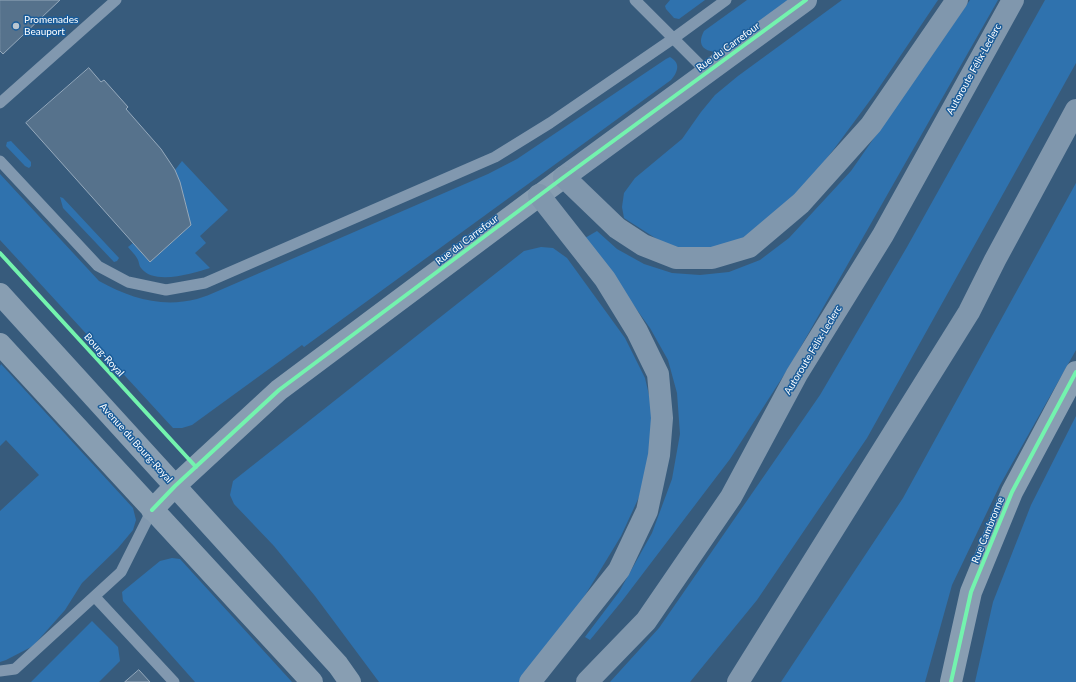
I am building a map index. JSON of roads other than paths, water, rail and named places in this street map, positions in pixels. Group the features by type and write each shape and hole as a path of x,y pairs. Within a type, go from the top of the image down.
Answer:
{"highway":[{"path":"564,177 617,228 644,245 676,258 712,258 749,247 801,203 871,125 958,0"},
{"name":"Autoroute Félix-Leclerc","path":"587,682 646,621 731,497 797,374 883,235 1013,0"},
{"path":"738,682 969,312 995,260 1076,110"},
{"path":"530,682 619,570 647,512 659,455 662,418 658,374 637,331 605,279 539,195"}],"main road":[{"name":"Rue du Carrefour","path":"152,510 175,486 280,390 564,177"},
{"name":"Avenue du Bourg-Royal","path":"0,294 338,665 350,682"},
{"path":"0,344 312,682"},
{"name":"Rue Cambronne","path":"951,682 971,592 1012,492 1076,372"}],"street":[{"name":"Rue du Carrefour","path":"564,177 806,0"}],"lane":[{"path":"0,103 116,0"},
{"path":"635,0 707,72"},
{"path":"0,161 98,266 128,282 166,290 205,283 495,157 530,136 674,38 726,0"},
{"path":"0,671 15,669 121,572 152,510"},
{"path":"94,596 174,682"}],"place":[{"name":"Promenades Beauport","path":"16,26"}]}
